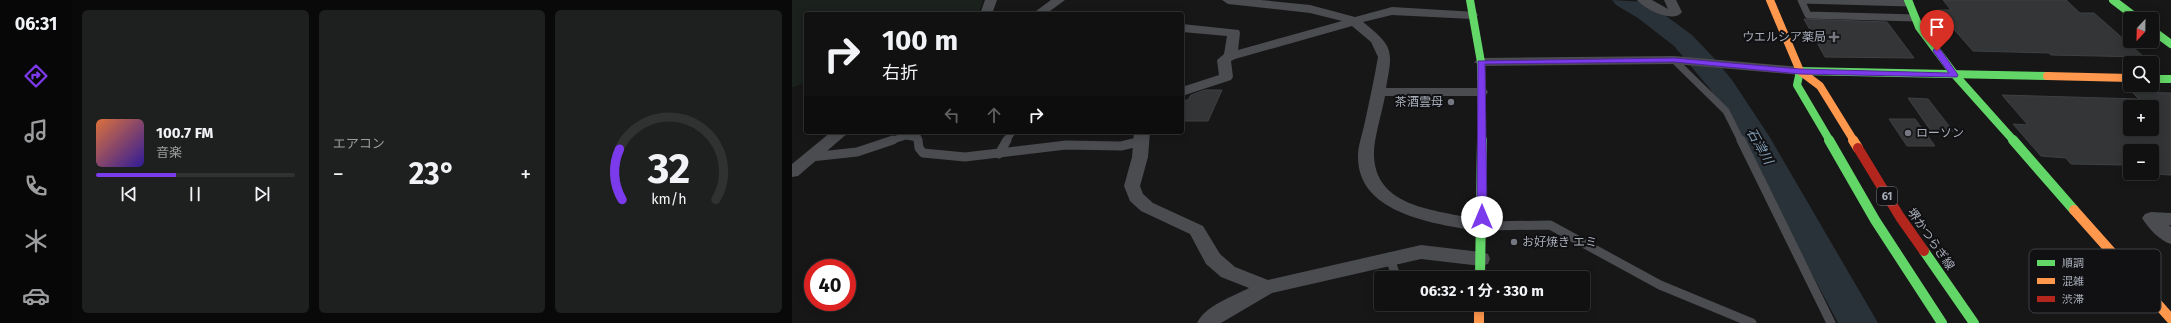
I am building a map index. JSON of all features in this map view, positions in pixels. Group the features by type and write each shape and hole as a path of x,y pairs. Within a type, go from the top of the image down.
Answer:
{"street":[{"path":"987,12 991,0"},
{"path":"1041,12 1059,0"},
{"path":"1228,0 1310,9 1354,22 1377,40 1385,57 1366,156 1367,169 1370,179 1380,193 1393,204 1407,209 1482,226"},
{"path":"1470,0 1481,62 1482,226 1480,271"},
{"path":"1643,0 1669,14 1676,12 1670,0"},
{"name":"堺かつらぎ線","path":"1770,0 1775,15 1800,71 1820,86 1900,217 1974,323"},
{"path":"2113,0 2129,12"},
{"path":"1909,2 1919,27 1954,75 2109,249"},
{"path":"1184,91 1226,77 1224,60 1230,56 1354,22 1380,13 1392,11 1472,15"},
{"path":"1184,28 1234,33 1230,56"},
{"path":"2159,35 2171,44"},
{"path":"1481,62 1680,61 1800,71 2123,78"},
{"name":"堺かつらぎ線","path":"1800,71 1797,85 1875,220 1942,323"},
{"path":"2159,78 2171,79"},
{"path":"1379,92 1481,92"},
{"path":"792,172 839,134"},
{"path":"1142,136 1140,157 1132,186 1136,197 1147,207 1197,230 1213,259 1228,272 1267,287"},
{"path":"2171,219 2151,218 2171,238"},
{"path":"1207,323 1219,313 1267,287 1421,252 1481,259"},
{"path":"2161,308 2171,319"},
{"path":"1479,311 1479,323"}],"lane":[{"path":"1909,2 1801,0 1808,15 1916,18"},
{"path":"1680,61 1726,111 1831,323"},
{"path":"999,154 1011,134"},
{"path":"810,157 857,152 906,136 918,138 919,148 924,153 965,157 1066,145 1121,146 1142,136"},
{"path":"1482,226 1550,225 1660,286 1752,323"},
{"path":"1390,259 1394,271"}],"shaded area":[{"path":"792,0 983,0 980,12 804,12 804,83 792,88"}],"building":[{"path":"1943,0 2066,0 2080,13 2094,13 2123,39 2123,48 2134,48 2143,56 2051,55 2049,53 1973,51 1937,10 1951,10"},
{"path":"1804,19 1887,22 1914,58 1825,57"},
{"path":"1205,90 1222,90 1208,121 1184,121 1184,104 1191,95"},
{"path":"2132,92 2171,93 2171,175 2159,174 2159,144 2123,144 2123,165 2071,164 2066,158 2041,156 2013,124 2028,125 2002,95 2139,99"},
{"path":"1908,98 1928,99 1953,131 1931,131"},
{"path":"1889,119 1915,119 1935,146 1907,146"}],"waterway":[{"name":"石津川","path":"1624,0 1647,12 1683,41 1703,62 1722,86 1739,110 1754,136 1858,323"}],"traffic: fast":[{"path":"1470,0 1481,62 1482,217 1480,271"},
{"path":"1908,0 1919,27 1955,75 2074,210"},
{"path":"2113,0 2129,12"},
{"path":"2159,35 2171,44"},
{"path":"1800,71 2047,76"},
{"path":"1800,71 1797,85 1875,220 1942,323"},
{"path":"2159,79 2171,79"},
{"path":"1924,251 1974,323"}],"traffic: slow":[{"path":"1770,0 1800,71 1820,86 1858,148"},
{"path":"2047,76 2123,78"},
{"path":"2074,210 2109,249"},
{"path":"2161,308 2171,319"},
{"path":"1479,311 1479,323"}],"traffic: jam":[{"path":"1858,148 1900,217 1924,251"}],"place":[{"name":"ウエルシア薬局","path":"1834,37"},
{"name":"茶酒雲母","path":"1451,102"},
{"name":"ローソン","path":"1908,133"},
{"name":"お好焼き エミ","path":"1514,242"}],"route":[{"path":"1482,217 1481,62 1674,60 1800,71 1954,75 1937,51"}]}
